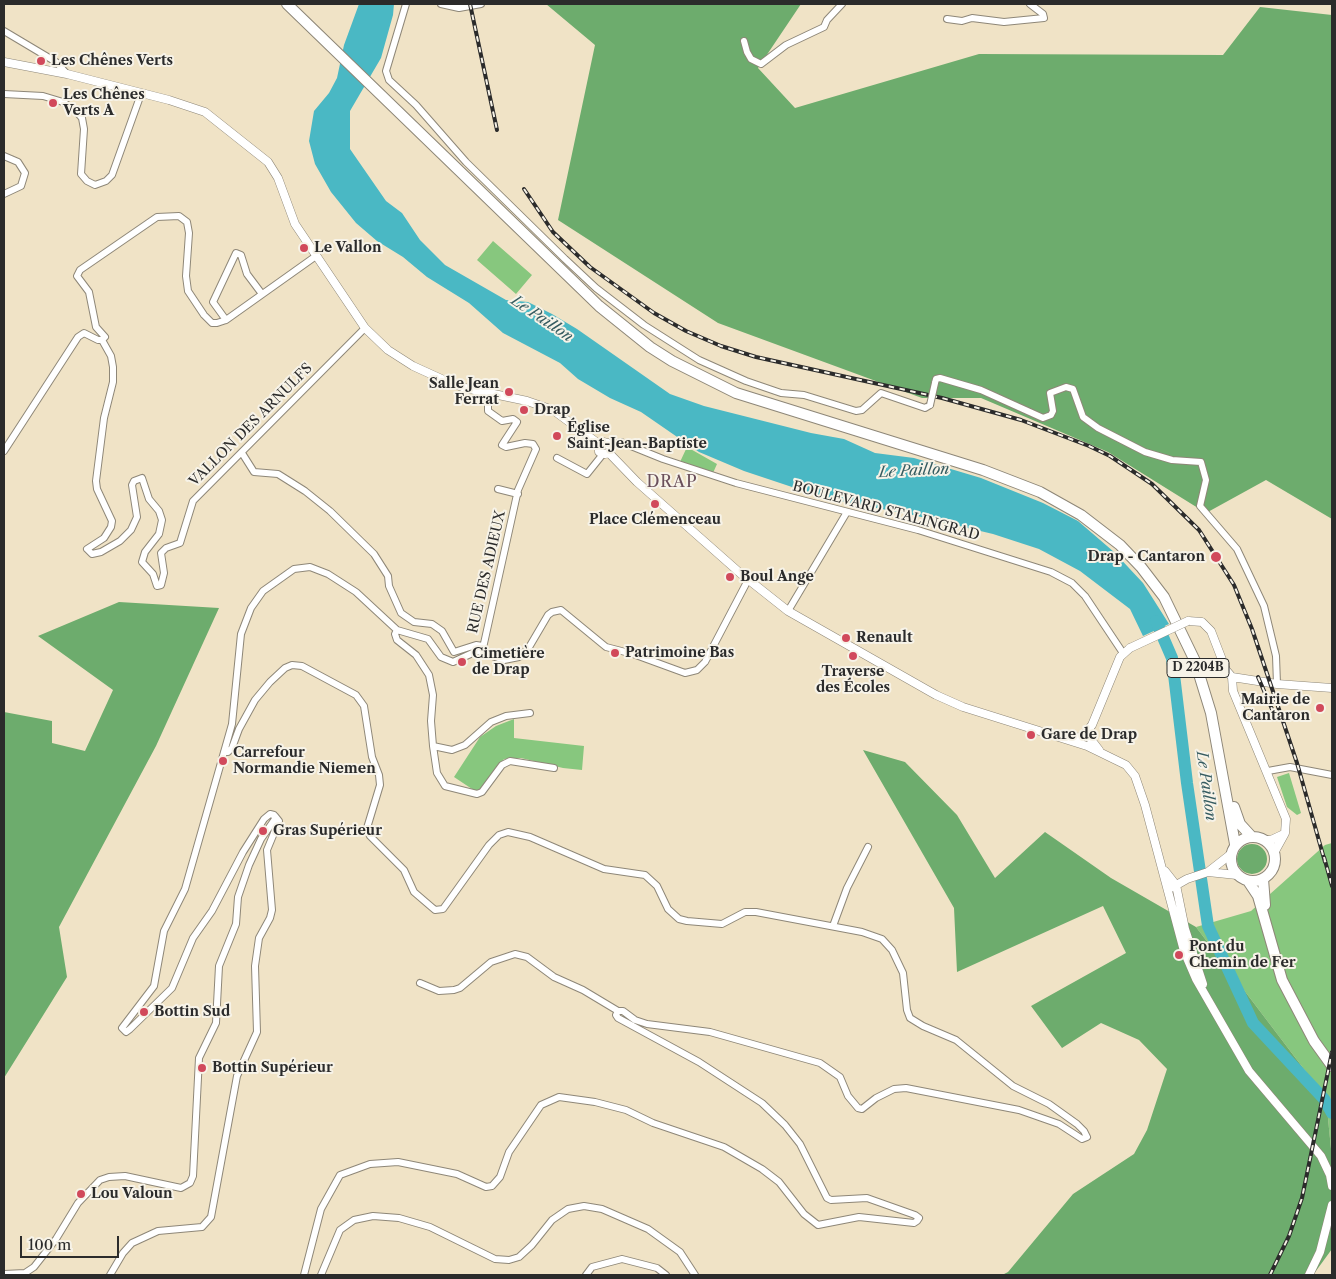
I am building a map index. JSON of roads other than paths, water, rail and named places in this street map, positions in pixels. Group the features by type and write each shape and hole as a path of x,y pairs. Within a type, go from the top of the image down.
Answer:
{"main road":[{"path":"287,4 335,48"},
{"path":"292,4 598,306 650,347 672,361 728,389 770,405 1012,480 1062,503 1124,544"},
{"name":"D 2204B","path":"1124,544 1145,563 1167,595 1193,645 1215,711 1234,810 1240,824 1251,836"},
{"name":"D 2204B","path":"1124,544 1164,598 1196,661 1210,713 1231,852"},
{"path":"1248,881 1263,879 1273,868 1274,853 1265,840 1251,836 1231,852 1231,865 1234,874 1248,881 1258,896 1282,980 1314,1040 1332,1066"},
{"path":"1263,879 1265,906 1286,979 1300,1008 1332,1058"}],"street":[{"path":"406,4 386,71 389,80 416,105 466,162 565,259 657,335 700,360 746,381 781,393 804,395 856,411 862,410 881,393 925,408 930,405 936,379 940,378 981,390 1043,418 1051,415 1053,411 1050,393 1066,387 1073,389 1083,417 1098,428 1145,452 1172,460 1201,462 1206,480 1200,506 1214,525 1237,550 1264,606 1276,656 1277,684"},
{"path":"441,4 459,8 481,4"},
{"path":"744,41 751,59 761,64 786,45 824,27 827,20 842,4"},
{"path":"947,19 962,21 972,18 1004,22 1044,18 1043,14 1030,4"},
{"path":"4,31 56,62 67,74"},
{"path":"4,62 67,74 205,112 261,155 274,170 292,217 316,256 366,328 388,350 413,366 446,381 488,393 527,401 553,410 599,444 605,442 607,450 637,482 748,580 788,611 936,695 963,707 1064,739 1086,740 1102,753 1126,766 1135,776 1146,805 1169,890 1173,912 1187,958 1208,1000 1249,1071 1320,1156 1330,1175 1332,1186"},
{"path":"4,94 43,96 63,102 75,110 82,118 84,129 81,174 87,181 95,185 106,181 112,175 141,94"},
{"path":"4,156 18,162 25,172 21,186 4,194"},
{"path":"4,451 78,337 84,333 102,340 105,337 96,327 89,292 77,276 86,264 157,217 166,215 179,216 187,222 190,243 186,276 188,291 191,298 212,323 226,320 316,256"},
{"path":"226,320 213,302 236,253 241,255 248,274 262,294"},
{"name":"VALLON DES ARNULFS","path":"102,340 111,356 113,382 104,418 96,481 97,489 112,521 111,527 104,538 87,549 92,554 101,552 120,541 136,523 132,485 134,481 142,478 149,499 160,511 162,520 159,534 145,552 142,562 153,574 157,586 161,585 164,573 161,553 166,548 180,543 193,501 366,328"},
{"name":"RUE DES ADIEUX","path":"483,649 517,496 536,446 525,443 506,447 502,445 517,422 513,419 502,421 488,411 488,393"},
{"name":"BOULEVARD STALINGRAD","path":"607,450 621,442 662,459 736,483 918,530 1051,572 1072,583 1085,596 1126,650"},
{"path":"557,458 587,474 607,450"},
{"path":"242,453 254,472 278,474 330,511 370,550 388,576 388,586 401,613 414,622 432,624 442,631 454,652 476,645 504,660 518,657 530,646 548,616 552,612 561,610 606,647 633,654 685,673 692,673 705,662 748,580"},
{"path":"498,489 517,496"},
{"path":"788,611 847,512"},
{"path":"110,1275 123,1253 132,1243 158,1231 202,1227 212,1217 237,1076 257,1032 255,966 259,938 270,918 272,910 267,850 279,821 270,814 264,819 243,852 212,912 193,938 172,988 130,1029 124,1031 123,1025 154,986 164,931 185,890 236,706 241,634 256,599 272,582 294,569 302,567 328,574 356,592 397,630 428,639 441,656 449,662 457,661 483,649"},
{"path":"1086,740 1126,650 1188,621 1198,621 1209,627 1226,670 1232,677 1233,691 1268,771 1286,819 1286,833 1274,853"},
{"path":"397,630 395,634 397,640 416,655 429,675 433,695 432,746 437,773 445,786 477,794 482,792 502,765 510,761 554,768"},
{"path":"224,752 228,752 232,748 239,729 255,700 270,682 285,668 292,665 302,666 356,695 364,706 372,757 379,776 380,785 367,828 370,836 404,870 414,892 435,910 444,909 489,846 499,835 508,832 530,837 604,869 645,875 658,886 668,909 679,919 687,922 722,924 745,912 756,912 833,926 882,939 892,950 903,973 907,1010 910,1018 923,1026 956,1040 1013,1086 1049,1104 1070,1119 1084,1131 1087,1137 1082,1138 1059,1124 1019,1110 906,1088 894,1089 876,1098 862,1109 858,1108 848,1096 840,1077 820,1063 710,1032 646,1024 635,1020 623,1011 618,1011 583,990 554,977 527,957 515,954 491,962 460,988 454,990 439,991 420,983"},
{"path":"1232,677 1277,684 1332,688"},
{"path":"432,746 452,750 465,745 491,722 506,716 530,714"},
{"path":"1268,771 1290,767 1332,775"},
{"path":"4,1274 24,1273 34,1267 56,1240 78,1203 100,1180 109,1177 125,1176 181,1188 190,1183 193,1176 199,1058 216,1023 218,966 236,924 238,897 249,865 261,839 275,816"},
{"path":"1265,840 1279,838 1286,833"},
{"path":"833,926 847,888 868,847"},
{"path":"1169,890 1187,879 1208,872 1231,852"},
{"path":"1163,868 1176,885 1181,914 1208,1000"},
{"path":"1208,872 1234,874"},
{"path":"1181,914 1181,895 1187,879"},
{"path":"304,1275 321,1209 340,1175 370,1164 398,1162 457,1174 486,1187 492,1186 500,1177 509,1152 541,1105 559,1097 595,1102 626,1110 653,1123 724,1147 762,1169 779,1182 804,1214 818,1225 859,1217 914,1223 917,1221 919,1218 915,1215 867,1198 831,1200 827,1198 800,1144 766,1107 699,1062 618,1018 616,1015 618,1011"},
{"path":"1309,1275 1320,1252 1332,1205"},
{"path":"321,1275 340,1230 354,1220 373,1216 399,1218 430,1227 495,1259 509,1260 519,1256 532,1245 552,1220 568,1209 584,1206 624,1217 648,1229 680,1252 695,1275"},
{"path":"586,1275 592,1267 622,1259 657,1268 666,1275"}],"water":[{"path":"359,4 394,4 393,15 381,58 350,111 350,149 386,201 402,213 420,240 445,265 506,300 528,302 552,314 577,329 670,394 704,406 811,433 844,439 875,453 914,458 981,478 1043,503 1078,521 1114,552 1143,583 1169,624 1143,636 1130,609 1080,571 1039,549 993,534 913,515 825,498 744,471 699,452 641,412 610,398 578,379 560,363 503,333 469,303 427,277 403,257 377,241 356,223 331,192 315,164 309,141 314,111 329,93 337,78 344,45"}],"waterway":[{"name":"Le Paillon","path":"1156,621 1172,658 1187,783 1208,926 1253,1023 1324,1099 1332,1113"}],"railway":[{"path":"470,4 497,130"},
{"path":"524,189 553,232 590,267 654,313 686,331 721,346 756,357 942,398 1021,420 1110,456 1152,484 1199,530 1234,585 1252,629 1297,763 1325,862"},
{"path":"1258,677 1275,716"},
{"path":"1324,857 1332,886"},
{"path":"1270,1275 1289,1236 1302,1198 1332,1052"}],"place":[{"name":"Les Chênes Verts","path":"41,61"},
{"name":"Les Chênes Verts A","path":"53,103"},
{"name":"Le Vallon","path":"304,248"},
{"name":"Salle Jean Ferrat","path":"509,392"},
{"name":"Drap","path":"524,410"},
{"name":"Église Saint-Jean-Baptiste","path":"557,436"},
{"name":"Place Clémenceau","path":"655,504"},
{"name":"Drap - Cantaron","path":"1216,557"},
{"name":"Boul Ange","path":"730,577"},
{"name":"Renault","path":"846,638"},
{"name":"Patrimoine Bas","path":"615,653"},
{"name":"Traverse des Écoles","path":"853,656"},
{"name":"Cimetière de Drap","path":"462,662"},
{"name":"Mairie de Cantaron","path":"1320,708"},
{"name":"Gare de Drap","path":"1031,735"},
{"name":"Carrefour Normandie Niemen","path":"223,761"},
{"name":"Gras Supérieur","path":"263,831"},
{"name":"Pont du Chemin de Fer","path":"1179,955"},
{"name":"Bottin Sud","path":"144,1012"},
{"name":"Bottin Supérieur","path":"202,1068"},
{"name":"Lou Valoun","path":"81,1194"}],"district":[{"name":"DRAP","path":"672,482"}]}
